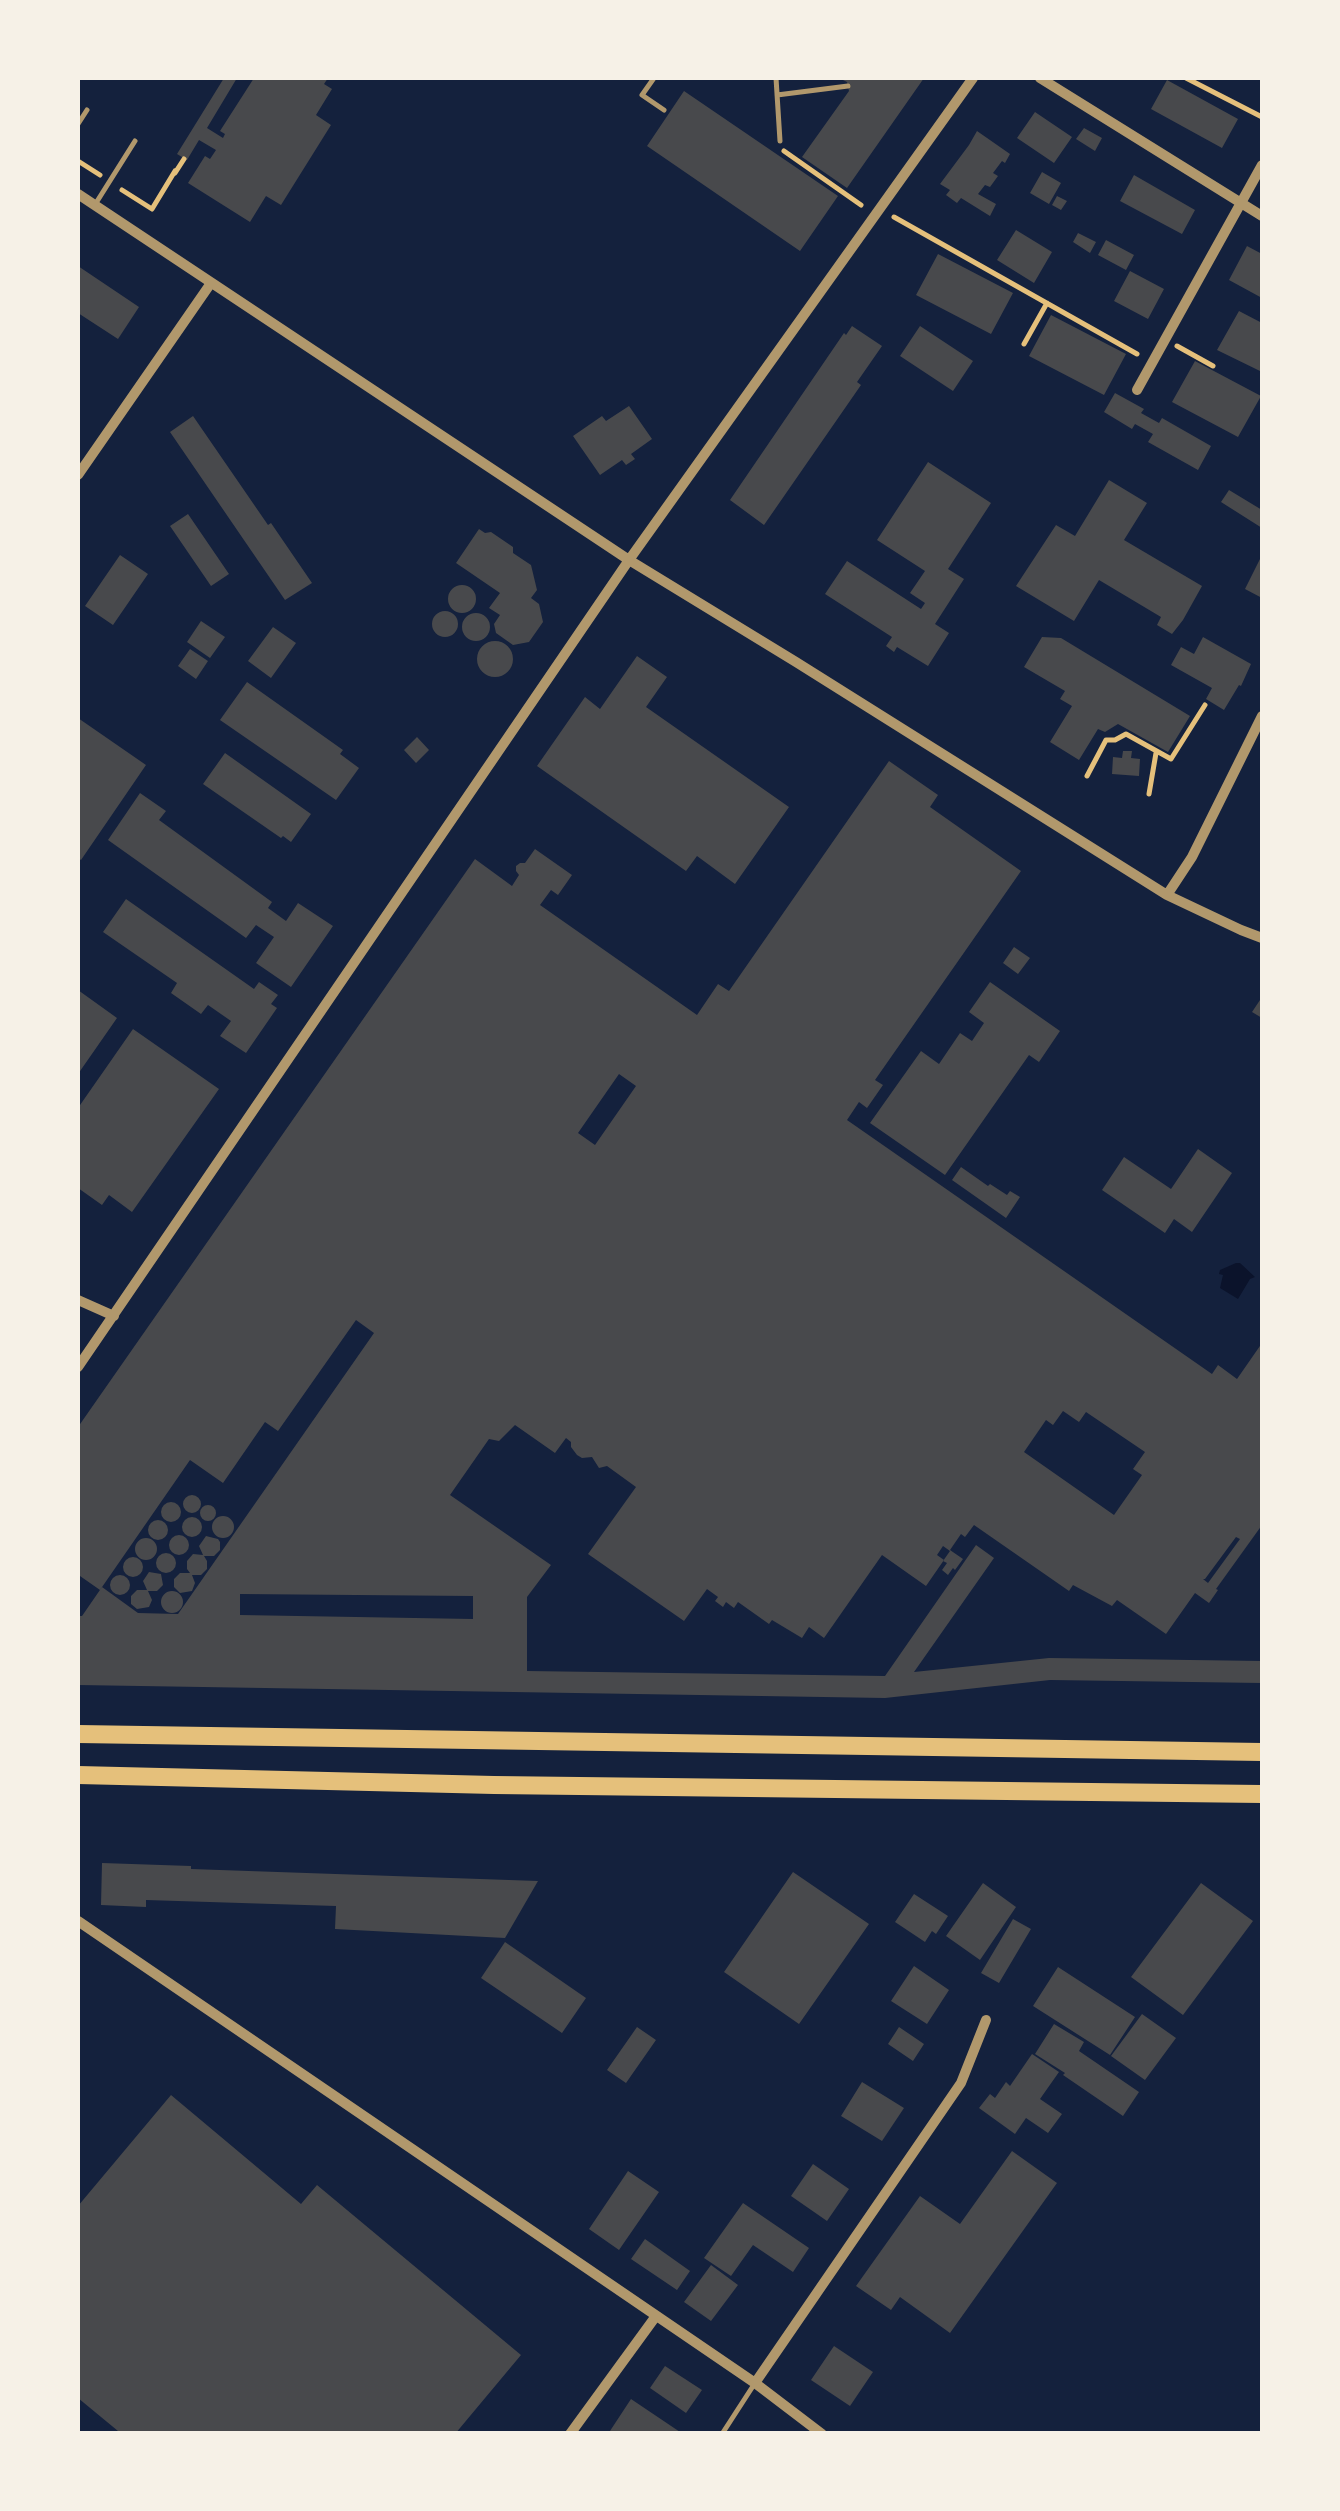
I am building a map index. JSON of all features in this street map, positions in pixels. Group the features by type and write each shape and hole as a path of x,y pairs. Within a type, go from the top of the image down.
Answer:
{"highway":[{"path":"78,1734 1262,1752"},
{"path":"78,1775 494,1785 1262,1794"}],"street":[{"path":"78,1367 629,560 972,78"},
{"path":"1040,78 1262,216"},
{"path":"1138,390 1262,165"},
{"path":"78,194 629,560 1166,894 1262,938"},
{"path":"78,475 212,283"},
{"path":"1166,894 1192,857 1262,716"},
{"path":"78,1300 114,1316"},
{"path":"78,1921 755,2383 822,2434"},
{"path":"755,2383 961,2083 986,2020"},
{"path":"570,2434 656,2316"}],"lane":[{"path":"651,78 642,94 664,110"},
{"path":"776,78 780,140"},
{"path":"778,95 848,86"},
{"path":"78,124 86,110"},
{"path":"94,206 135,140"},
{"path":"722,2434 755,2383"}],"path":[{"path":"1186,78 1262,117"},
{"path":"780,140 785,152 852,199"},
{"path":"151,209 184,158"},
{"path":"880,209 1153,363"},
{"path":"1024,344 1047,303"},
{"path":"1165,340 1214,366"},
{"path":"1087,776 1106,740 1126,734 1171,759 1204,706"},
{"path":"1149,794 1156,752"}],"water":[{"path":"1236,1263 1255,1277 1238,1299 1220,1288 1223,1275 1219,1274"}],"building":[{"path":"224,78 237,78 207,128 223,138 225,134 220,131 254,78 328,78 324,84 332,89 316,115 331,125 281,205 266,196 250,222 188,183 205,156 210,159 216,150 199,140 187,160 177,154"},
{"path":"839,78 924,78 847,188 802,157 849,91 847,82"},
{"path":"1167,80 1238,119 1222,148 1151,109"},
{"path":"684,91 838,196 800,251 647,146"},
{"path":"1035,112 1072,137 1054,163 1017,138"},
{"path":"1084,128 1102,138 1095,151 1076,139"},
{"path":"977,131 1010,154 993,173 998,176 990,187 985,185 978,194 996,204 990,216 961,198 957,203 946,195 950,190 940,184"},
{"path":"1042,172 1061,183 1049,204 1030,193"},
{"path":"1134,175 1195,210 1182,234 1120,201"},
{"path":"1057,196 1067,201 1061,210 1052,205"},
{"path":"1016,230 1052,252 1034,283 997,260"},
{"path":"1078,233 1096,242 1090,253 1073,242"},
{"path":"1106,240 1134,255 1126,270 1098,255"},
{"path":"1247,246 1262,254 1262,298 1229,280"},
{"path":"938,254 1013,293 991,334 916,295"},
{"path":"78,266 139,307 118,339 78,313"},
{"path":"1130,271 1164,289 1148,319 1114,301"},
{"path":"1239,311 1262,323 1260,371 1217,350"},
{"path":"1051,315 1126,354 1104,395 1029,356"},
{"path":"852,326 882,346 857,382 861,385 764,525 730,500"},
{"path":"920,326 973,361 953,391 900,356"},
{"path":"1195,361 1261,396 1238,437 1172,402"},
{"path":"1115,393 1144,409 1141,413 1159,423 1162,418 1211,446 1198,470 1148,442 1153,434 1135,424 1132,429 1104,412"},
{"path":"629,406 652,439 631,454 635,459 626,465 622,460 600,475 573,436 602,416 606,421"},
{"path":"193,416 312,583 285,600 170,432"},
{"path":"928,462 991,503 948,569 964,579 935,624 949,633 928,666 897,647 894,652 886,646 892,637 825,594 847,561 921,609 925,603 910,593 925,571 877,540"},
{"path":"1109,480 1147,503 1124,540 1202,586 1172,634 1157,625 1161,617 1099,580 1074,621 1016,586 1056,525 1075,536"},
{"path":"1229,490 1262,510 1262,528 1221,502"},
{"path":"188,514 229,574 211,586 170,526"},
{"path":"479,529 513,547 513,553 531,565 537,590 531,598 539,604 543,622 529,642 513,645 496,633 494,624 500,615 489,608 500,593 456,563"},
{"path":"120,555 148,574 113,625 85,606"},
{"path":"1262,555 1262,598 1245,589"},
{"path":"462,585 472,589 476,599 472,609 462,613 452,609 448,599 452,589"},
{"path":"445,611 454,615 458,624 454,633 445,637 436,633 432,624 436,615"},
{"path":"476,613 486,617 490,627 486,637 476,641 466,637 462,627 466,617"},
{"path":"201,621 225,637 210,658 187,642"},
{"path":"273,627 296,643 271,678 248,661"},
{"path":"1042,637 1061,638 1190,716 1168,752 1118,724 1105,732 1098,729 1079,760 1050,742 1072,706 1060,699 1065,691 1024,667"},
{"path":"1203,637 1251,664 1224,710 1206,699 1212,688 1171,665 1181,647 1194,654"},
{"path":"495,641 508,646 513,659 508,672 495,677 482,672 477,659 482,646"},
{"path":"190,649 208,661 196,679 178,666"},
{"path":"637,656 667,677 646,707 789,807 735,884 697,856 686,871 537,766 585,697 600,709"},
{"path":"247,682 343,750 340,754 359,768 336,800 220,720"},
{"path":"78,718 146,765 81,860 78,858"},
{"path":"417,737 429,750 416,763 404,750"},
{"path":"1123,751 1132,751 1131,758 1140,759 1139,776 1112,774 1113,757 1122,758"},
{"path":"225,753 311,814 291,842 203,784"},
{"path":"889,761 938,795 930,807 1021,871 875,1080 883,1085 867,1108 859,1102 847,1120 1212,1374 1218,1365 1237,1379 1262,1343 1262,1525 1209,1603 1195,1593 1166,1634 1117,1600 1112,1606 1073,1585 1069,1591 974,1525 965,1537 961,1534 950,1550 963,1559 955,1570 948,1575 942,1570 947,1563 943,1561 926,1586 882,1555 824,1638 809,1627 802,1638 772,1620 769,1624 738,1602 734,1608 726,1602 723,1607 707,1589 684,1621 588,1554 636,1487 607,1466 599,1468 592,1457 577,1455 566,1438 555,1453 515,1425 499,1441 489,1439 450,1495 551,1565 527,1597 527,1671 885,1676 976,1545 994,1558 914,1672 1049,1658 1262,1661 1262,1683 1050,1680 885,1698 78,1685 78,1616 82,1616 100,1590 80,1576 78,1580 78,1427 475,859 512,886 519,875 516,866 525,863 535,849 572,875 558,895 551,890 540,905 697,1015 718,984 729,991","holes":["619,1074 636,1086 595,1145 578,1133","356,1320 374,1333 178,1614 138,1613 102,1587 190,1460 223,1483 265,1422 278,1431","1063,1411 1079,1422 1086,1412 1145,1452 1133,1469 1142,1475 1114,1515 1024,1452 1046,1420 1053,1425","1236,1537 1240,1539 1208,1583 1205,1579","943,1546 950,1551 944,1560 937,1555","240,1594 473,1596 473,1619 240,1615"]},
{"path":"140,793 166,811 159,820 272,902 268,908 286,921 298,903 333,926 291,987 256,963 274,937 256,925 246,938 108,840"},
{"path":"126,899 254,989 259,982 278,995 271,1004 277,1008 246,1053 220,1036 231,1021 208,1005 201,1014 171,993 177,983 103,932"},
{"path":"1014,947 1030,958 1018,974 1003,963"},
{"path":"990,982 1060,1031 1039,1062 1029,1055 945,1175 870,1123 921,1051 939,1064 960,1033 972,1041 984,1023 969,1012"},
{"path":"78,990 117,1018 78,1074"},
{"path":"1262,997 1262,1018 1252,1012"},
{"path":"133,1029 219,1089 132,1212 109,1195 102,1205 78,1188 78,1108"},
{"path":"1198,1149 1232,1173 1192,1232 1174,1219 1165,1233 1102,1190 1124,1157 1171,1189"},
{"path":"961,1167 988,1186 1020,1197 1006,1218 952,1180"},
{"path":"192,1495 201,1504 192,1513 183,1504"},
{"path":"167,1502 175,1502 181,1512 175,1522 167,1522 161,1516 161,1508"},
{"path":"208,1505 216,1513 208,1521 200,1513"},
{"path":"223,1516 231,1519 231,1535 223,1538 215,1535 212,1527 215,1519"},
{"path":"188,1517 196,1517 202,1527 196,1537 188,1537 182,1531 182,1523"},
{"path":"154,1520 162,1520 168,1530 162,1540 154,1540 148,1534 148,1526"},
{"path":"175,1535 183,1535 189,1545 183,1555 175,1555 169,1549 169,1541"},
{"path":"206,1536 218,1539 220,1550 214,1556 204,1556 207,1569 201,1575 192,1575 192,1591 180,1593 174,1587 174,1579 180,1573 190,1573 187,1561 193,1554 203,1555 199,1546"},
{"path":"146,1538 157,1549 146,1560 135,1549"},
{"path":"162,1553 170,1553 176,1563 170,1573 162,1573 156,1567 156,1559"},
{"path":"129,1557 137,1557 143,1567 137,1577 129,1577 123,1571 123,1563"},
{"path":"149,1572 161,1574 163,1585 157,1591 148,1591 152,1600 149,1607 137,1609 131,1604 131,1596 137,1590 147,1590 143,1581"},
{"path":"120,1575 130,1585 120,1595 110,1585"},
{"path":"172,1591 180,1594 180,1610 172,1613 164,1610 161,1602 164,1594"},
{"path":"102,1863 538,1881 505,1938 335,1929 336,1906 146,1900 146,1907 101,1905"},
{"path":"793,1872 869,1924 799,2024 724,1972"},
{"path":"983,1883 1016,1907 980,1960 946,1936"},
{"path":"1201,1883 1253,1921 1183,2015 1131,1977"},
{"path":"914,1894 948,1916 925,1942 895,1922"},
{"path":"1013,1919 1031,1929 999,1983 981,1973"},
{"path":"505,1942 586,1998 562,2033 481,1978"},
{"path":"914,1966 949,1990 927,2024 891,2001"},
{"path":"1058,1967 1135,2017 1110,2055 1033,2006"},
{"path":"1142,2014 1176,2038 1145,2080 1111,2056"},
{"path":"1054,2024 1084,2042 1079,2051 1139,2092 1123,2116 1035,2054"},
{"path":"637,2027 656,2040 626,2083 607,2070"},
{"path":"899,2027 924,2044 913,2061 888,2044"},
{"path":"1032,2054 1059,2072 1040,2099 1062,2114 1048,2133 1026,2118 1015,2134 979,2108 990,2094 995,2098 1006,2082 1010,2086"},
{"path":"862,2082 904,2108 882,2141 841,2116"},
{"path":"171,2095 301,2204 317,2185 521,2355 455,2434 116,2434 118,2431 78,2398 78,2206"},
{"path":"1012,2151 1057,2183 950,2333 900,2297 891,2310 856,2286 920,2196 960,2224"},
{"path":"813,2164 849,2189 827,2221 791,2196"},
{"path":"628,2171 659,2192 619,2250 589,2229"},
{"path":"743,2203 809,2248 793,2272 753,2245 731,2276 704,2258"},
{"path":"645,2239 690,2271 677,2290 631,2259"},
{"path":"711,2265 738,2285 711,2321 684,2302"},
{"path":"834,2346 873,2372 850,2406 811,2380"},
{"path":"665,2366 702,2390 686,2413 650,2388"},
{"path":"631,2399 683,2434 608,2434"}]}
